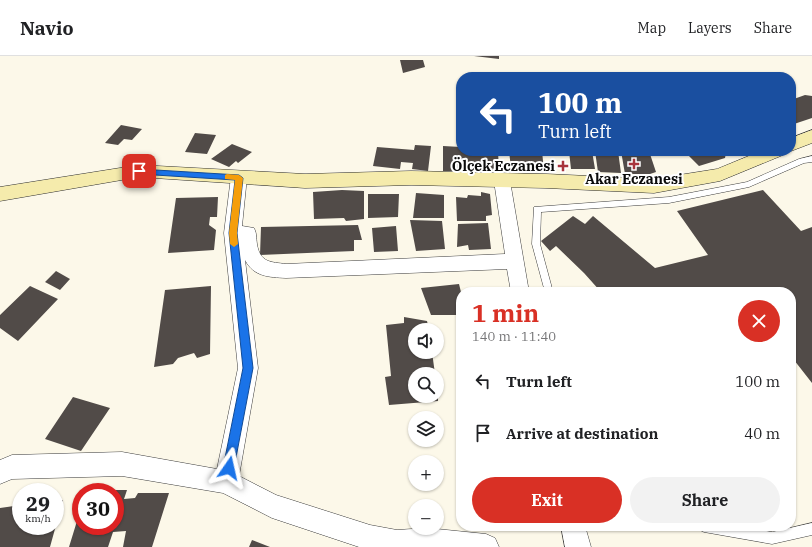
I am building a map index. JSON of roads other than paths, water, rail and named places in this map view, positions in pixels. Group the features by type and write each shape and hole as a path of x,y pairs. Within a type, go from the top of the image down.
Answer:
{"street":[{"path":"796,143 812,136"},
{"path":"0,194 139,171 305,181 411,178 546,181 654,186 720,175 765,156"},
{"path":"226,482 248,368 233,233 239,178"},
{"path":"502,181 519,287"},
{"path":"233,233 248,233 247,243 252,258 262,268 286,271 514,261"},
{"path":"0,472 12,467 122,464 226,482 272,506 396,545 422,540 486,547"},
{"path":"574,531 578,547"}],"lane":[{"path":"548,287 536,244 537,209 670,200 749,184 802,161 812,159"},
{"path":"732,531 772,538 812,529"}],"place":[{"name":"Akar Eczanesi","path":"634,164"},
{"name":"Ölçek Eczanesi","path":"563,166"}]}
